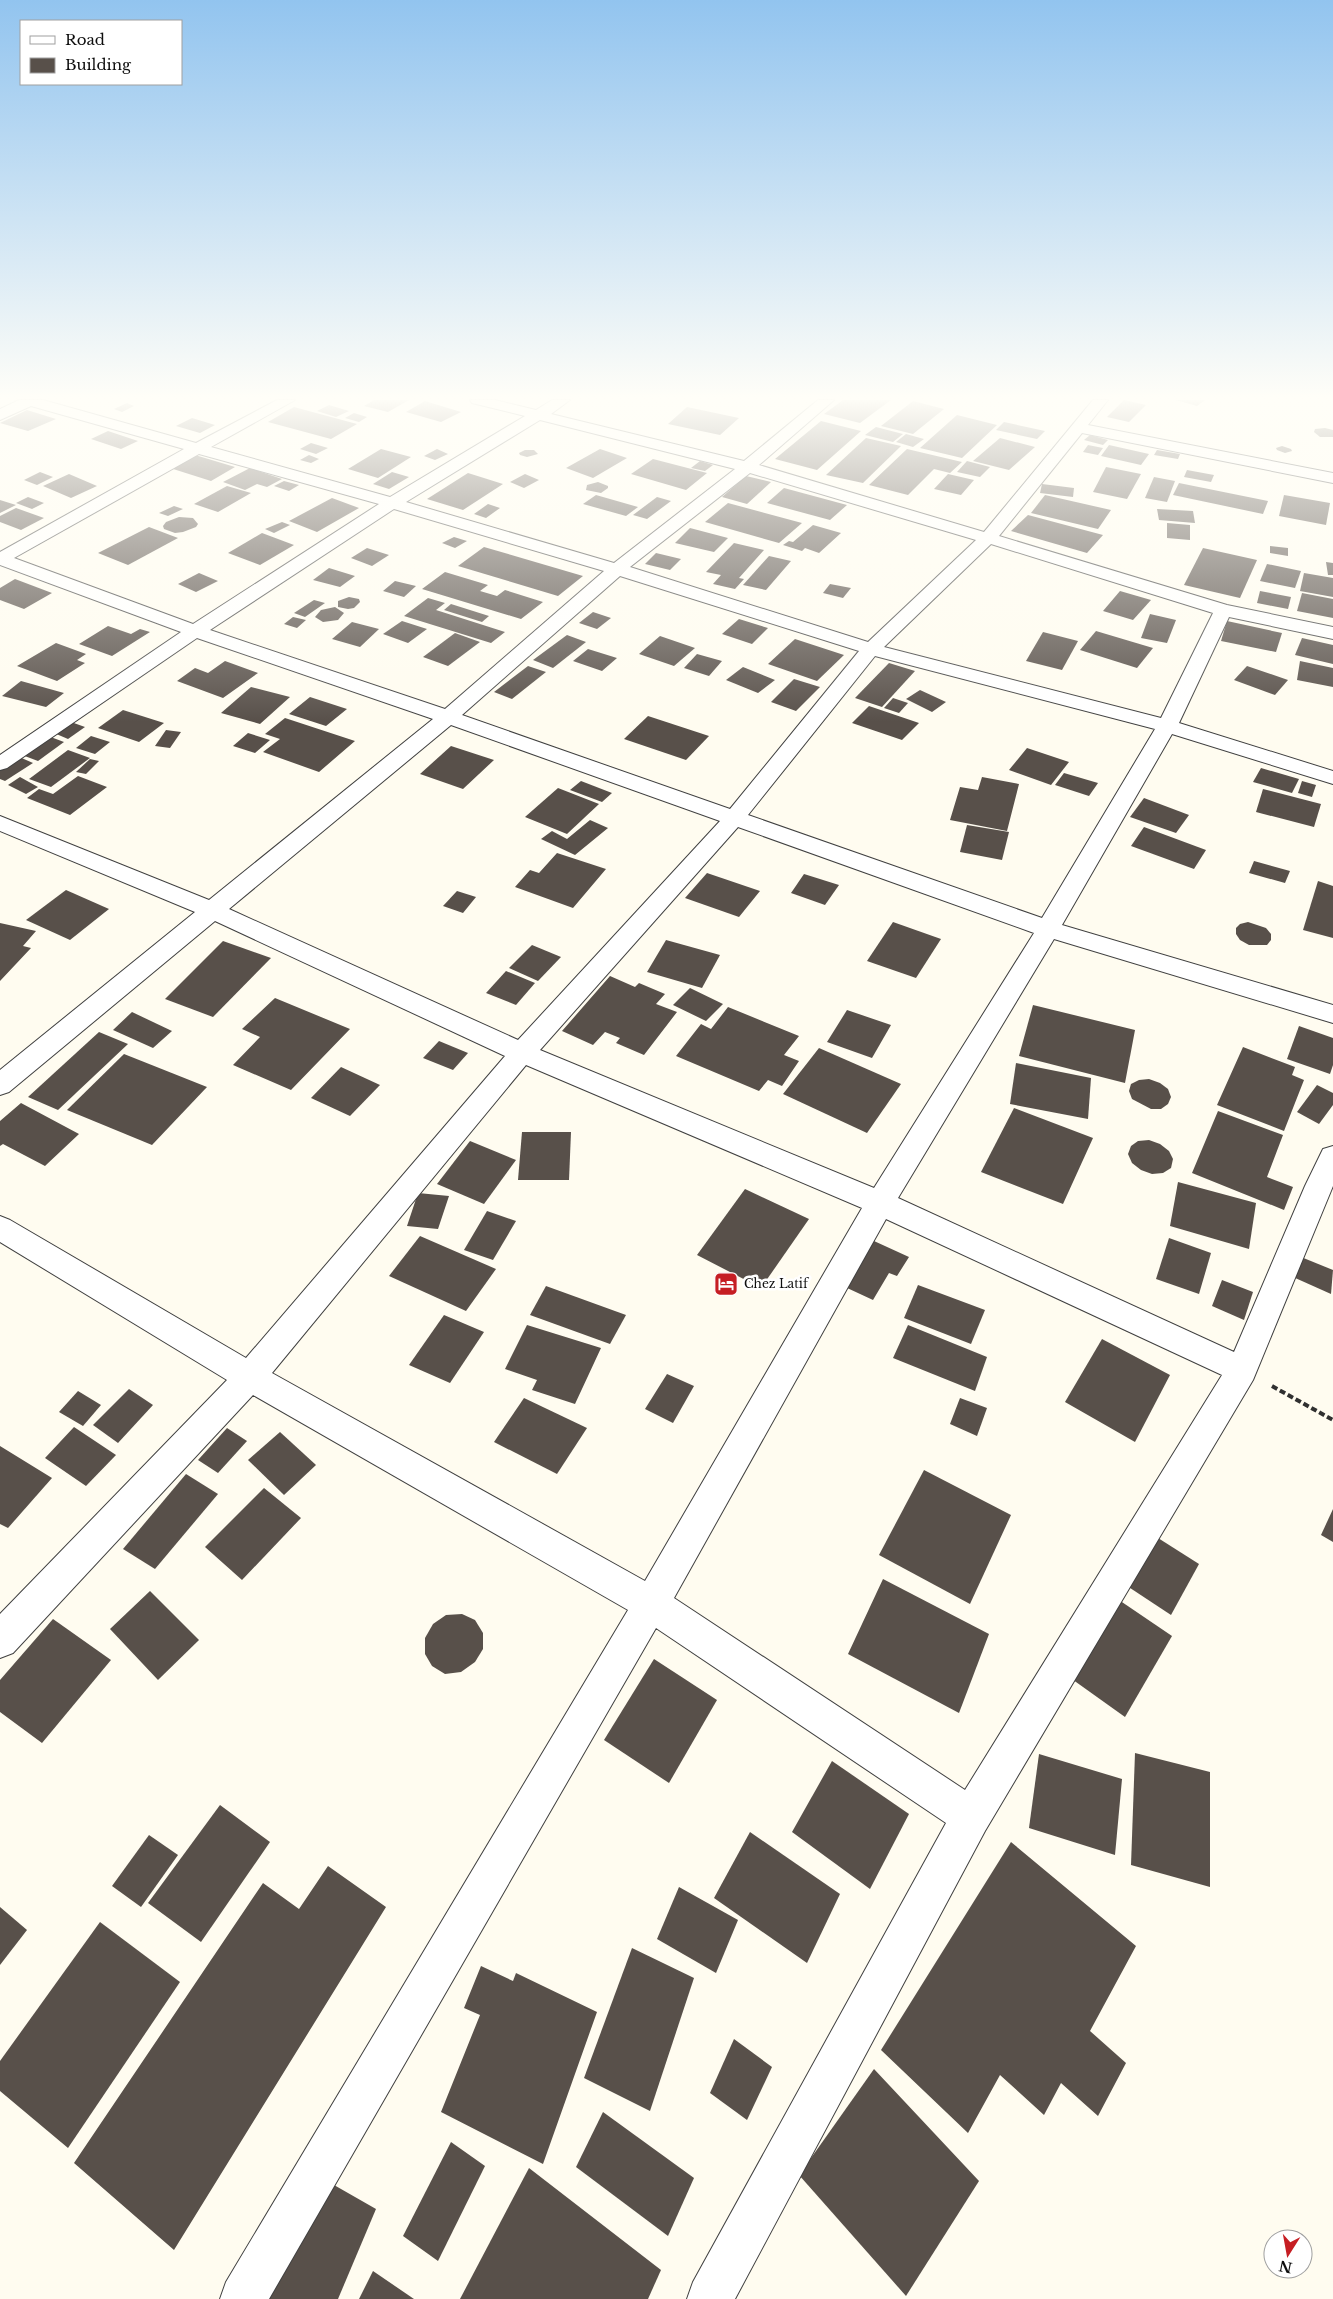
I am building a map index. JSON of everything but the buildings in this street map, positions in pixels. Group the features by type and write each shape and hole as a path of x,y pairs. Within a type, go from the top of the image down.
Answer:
{"street":[{"path":"0,559 92,507"},
{"path":"0,764 196,631 385,507"},
{"path":"407,507 617,569 871,649 1167,726 1333,778"},
{"path":"0,1086 211,910 448,717 617,569 696,507"},
{"path":"884,507 1224,610 1333,633"},
{"path":"0,1640 250,1377 522,1052 734,818 871,649 988,538 1014,507"},
{"path":"0,559 196,631 448,717 1048,929 1333,1014"},
{"path":"243,2299 652,1604 880,1203 1048,929 1167,726 1224,610"},
{"path":"0,823 211,910 522,1052 880,1203 1242,1370"},
{"path":"710,2299 971,1817 1242,1370 1333,1157"},
{"path":"0,1228 250,1377 652,1604 971,1817"}],"path":[{"path":"1242,1370 1333,1420"}],"place":[{"name":"Chez Latif","path":"726,1284"}]}
